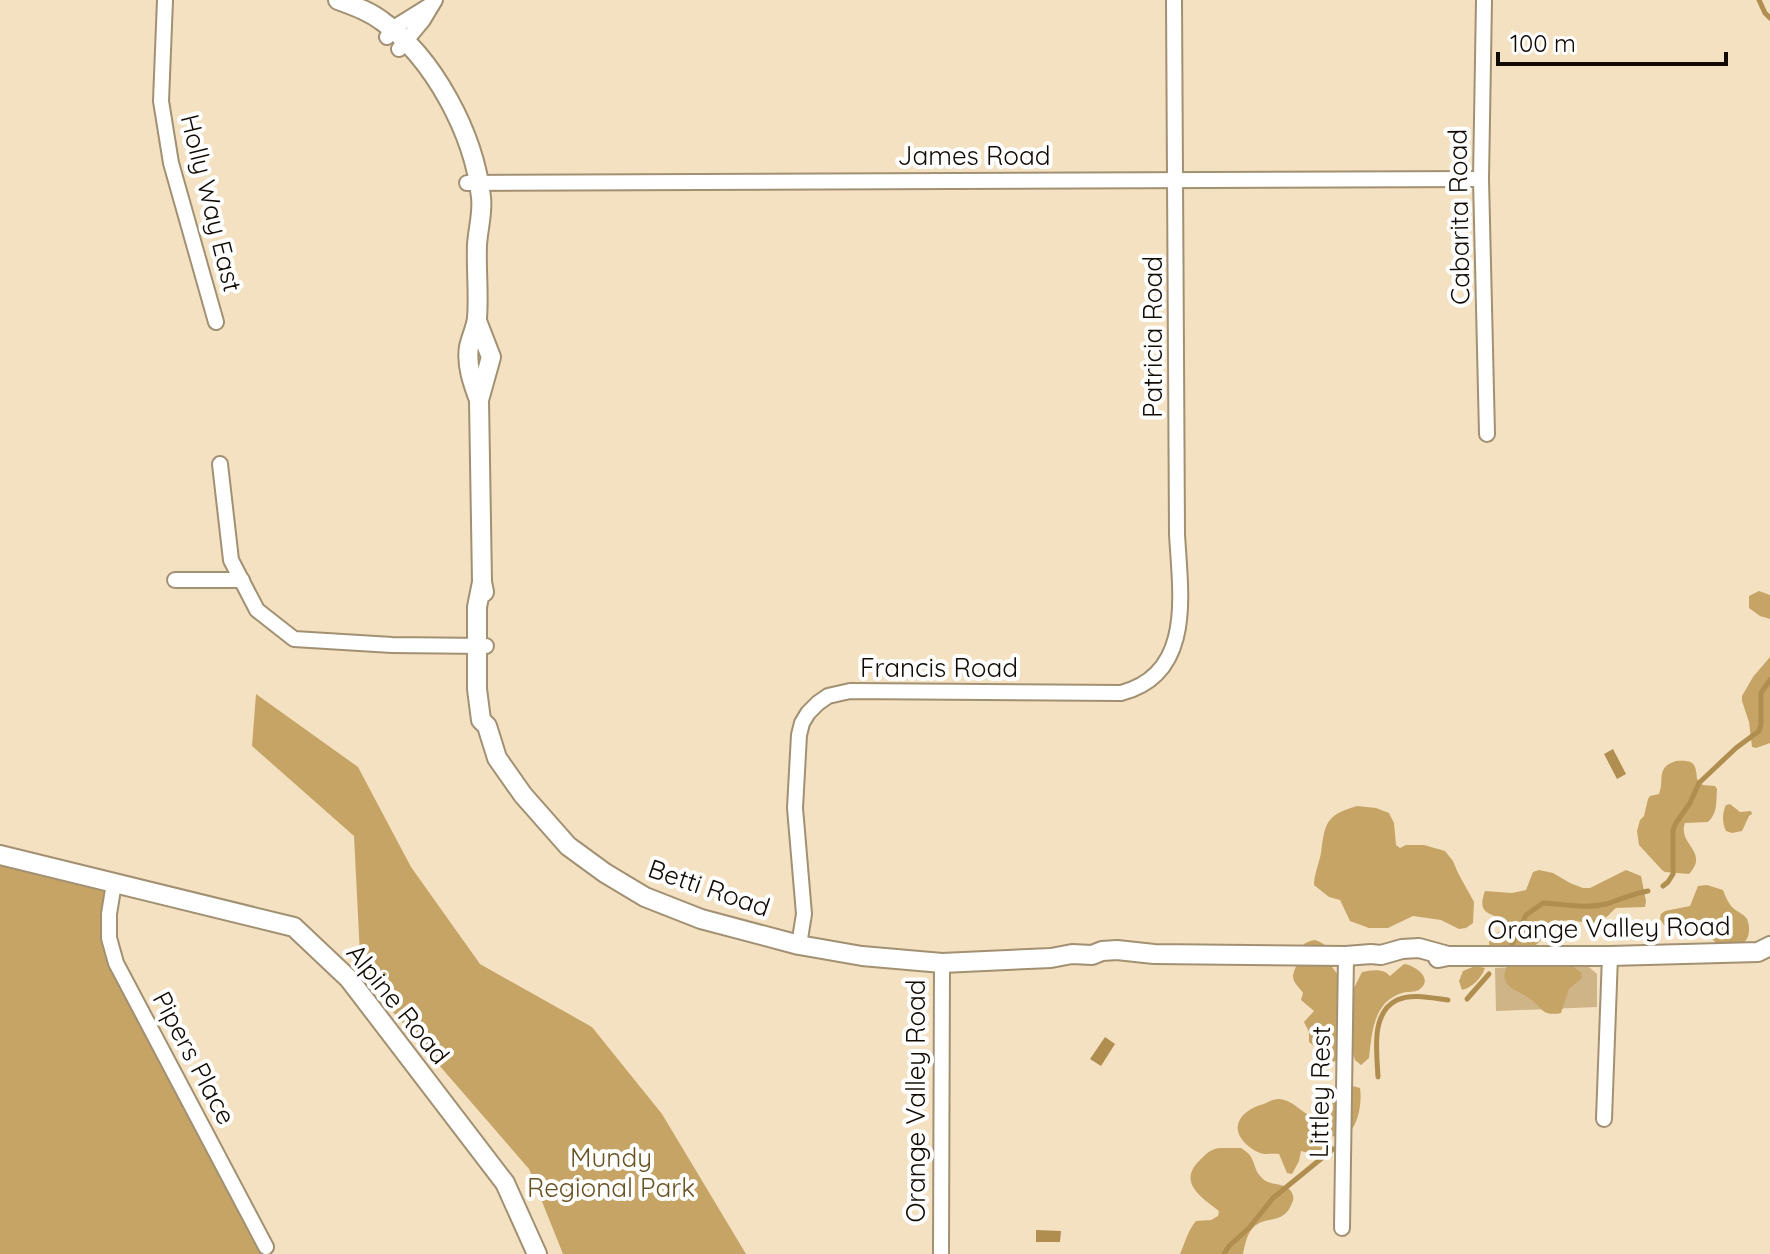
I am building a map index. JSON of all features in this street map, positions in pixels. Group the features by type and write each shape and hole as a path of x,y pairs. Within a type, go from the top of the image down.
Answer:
{"street":[{"name":"Holly Way East","path":"165,0 161,101 171,163 216,322"},
{"name":"Patricia Road","path":"1160,670 1172,652 1180,620 1174,0"},
{"name":"Cabarita Road","path":"1484,0 1481,179 1487,434"},
{"name":"Betti Road","path":"344,2 366,22 396,39 414,63 451,126 473,183 477,321 468,350 471,378 479,400 482,582 487,608 481,646 487,726 497,758 523,795 568,846 645,897 701,919 799,945 862,956 942,963"},
{"path":"396,39 434,2"},
{"name":"James Road","path":"473,183 1481,179"},
{"path":"220,464 231,560 257,610 294,639 481,646"},
{"path":"175,580 242,580"},
{"name":"Francis Road","path":"799,945 804,914 795,808 798,749 802,723 818,703 828,696 850,691 1121,693 1142,685 1160,670"},
{"name":"Alpine Road","path":"0,855 294,927 349,979 505,1183 537,1254"},
{"name":"Pipers Place","path":"114,883 109,938 116,963 266,1247"},
{"name":"Orange Valley Road","path":"941,1254 942,963 1051,958 1078,964 1154,954 1352,956 1388,963 1408,957 1758,952 1770,946"},
{"name":"Littley Rest","path":"1342,1228 1352,956"},
{"path":"1604,1119 1610,956"}],"shaded area":[{"path":"1613,749 1626,774 1617,779 1604,754"},
{"path":"1583,964 1597,974 1597,1007 1496,1011 1495,968"},
{"path":"1105,1037 1115,1044 1101,1066 1090,1059"},
{"path":"1036,1230 1061,1231 1060,1242 1036,1242"}],"green space":[{"path":"1759,591 1770,595 1770,619 1749,608 1749,596"},
{"path":"1770,657 1770,743 1756,748 1752,747 1742,696"},
{"name":"Mundy Regional Park","path":"256,694 358,767 411,867 480,964 592,1027 662,1114 746,1254 563,1254 529,1169 361,975 354,836 252,746"},
{"path":"1676,761 1692,763 1697,779 1703,785 1717,789 1715,811 1708,822 1685,823 1685,837 1696,859 1689,874 1662,870 1639,845 1637,831 1648,799 1659,794 1665,767"},
{"path":"1730,804 1740,812 1751,811 1742,831 1726,831 1723,815 1726,805"},
{"path":"1357,806 1389,813 1394,823 1396,845 1400,848 1424,845 1445,851 1474,902 1473,923 1459,929 1441,920 1413,916 1388,928 1369,928 1350,921 1340,900 1329,897 1314,885 1328,822 1338,813"},
{"path":"0,855 114,883 116,963 270,1254 0,1254"},
{"path":"1539,870 1590,888 1626,870 1641,876 1645,907 1616,908 1596,923 1563,921 1550,927 1539,942 1527,949 1491,951 1489,943 1492,937 1507,928 1499,918 1485,911 1482,900 1485,891 1512,893 1526,890 1533,872"},
{"path":"1707,885 1723,890 1734,909 1747,919 1748,937 1741,944 1718,945 1710,937 1705,920 1690,920 1679,926 1664,925 1660,919 1665,911 1690,906 1698,886"},
{"path":"1315,940 1327,948 1331,965 1339,976 1338,1060 1333,1062 1309,1042 1309,1032 1304,1022 1314,1011 1301,1000 1303,993 1293,979 1301,948"},
{"path":"1509,962 1567,963 1581,972 1582,978 1569,989 1561,1013 1548,1013 1510,987 1505,978"},
{"path":"1404,964 1421,973 1424,985 1418,990 1392,997 1385,1003 1376,1020 1369,1058 1361,1065 1353,1054 1349,1017 1352,992 1362,972 1381,971 1390,976"},
{"path":"1475,966 1485,968 1482,975 1462,990 1459,981 1463,971"},
{"path":"1349,1085 1360,1088 1360,1106 1351,1131 1337,1137 1327,1134 1323,1137 1321,1151 1312,1154 1301,1151 1292,1174 1287,1173 1279,1154 1258,1152 1240,1136 1240,1119 1254,1108 1278,1099 1292,1103 1307,1114 1330,1115 1328,1101 1337,1090"},
{"path":"1220,1148 1241,1148 1251,1157 1260,1176 1291,1191 1293,1202 1285,1214 1253,1228 1243,1254 1180,1254 1196,1221 1218,1216 1219,1211 1195,1189 1191,1176 1204,1156"}],"waterway":[{"path":"1759,0 1770,18"},
{"path":"1663,886 1673,874 1673,830 1676,823 1699,783 1759,731 1761,693 1770,680"},
{"path":"1509,950 1526,915 1543,903 1598,905 1648,891"},
{"path":"1467,999 1489,974"},
{"path":"1378,1077 1377,1034 1382,1014 1388,1006 1409,997 1448,1000"},
{"path":"1224,1254 1273,1198 1333,1149"}]}
